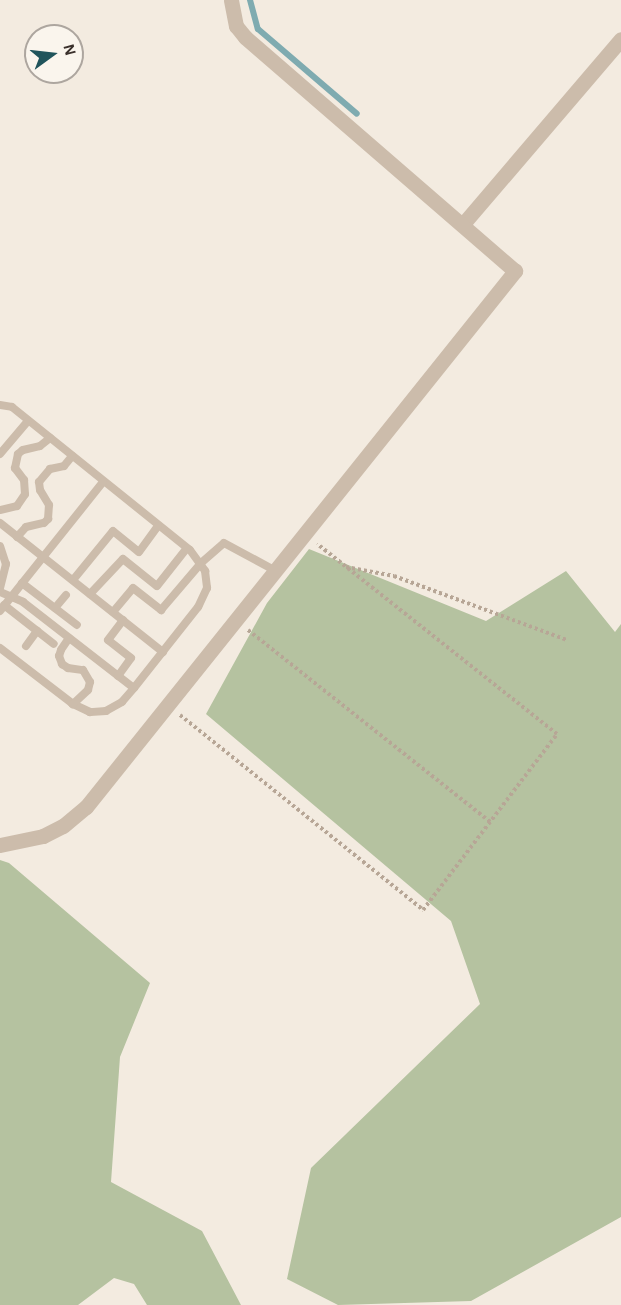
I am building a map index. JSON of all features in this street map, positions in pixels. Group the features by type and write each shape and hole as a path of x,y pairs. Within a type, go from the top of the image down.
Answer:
{"street":[{"path":"0,845 43,836 63,826 86,807 515,271 245,37 236,26 231,0"},
{"path":"463,224 621,39"}],"lane":[{"path":"0,405 12,408 187,548 201,563 207,580 204,598 163,652 122,702 106,711 90,712 73,704 0,648"},
{"path":"0,454 28,421"},
{"path":"0,510 17,506 25,494 24,480 15,468 18,454 23,450 40,446 50,438"},
{"path":"17,537 26,526 44,523 48,519 49,505 40,490 39,482 50,469 64,466 72,456"},
{"path":"54,644 2,608 103,482"},
{"path":"0,523 163,652"},
{"path":"73,580 113,531 140,552 159,526"},
{"path":"113,612 133,588 161,610 201,563 224,543 276,571"},
{"path":"0,546 6,564 0,590 12,596 134,688"},
{"path":"90,594 123,559 157,586 187,548"},
{"path":"22,583 77,625"},
{"path":"55,608 66,596"},
{"path":"118,676 130,658 108,640 123,620"},
{"path":"26,646 37,632"},
{"path":"69,638 59,656 62,664 68,668 83,670 90,682 88,690 73,704"}],"path":[{"path":"167,705 423,910 556,734 305,534"},
{"path":"344,566 394,576 567,640"},
{"path":"236,620 490,822"}],"green space":[{"path":"309,549 486,621 566,571 615,632 621,624 621,1217 471,1301 338,1305 287,1279 311,1168 480,1004 451,921 206,714 267,603"},
{"path":"0,860 9,863 150,983 120,1057 111,1182 202,1231 241,1305 147,1305 134,1284 114,1278 78,1305 0,1305"}],"waterway":[{"path":"250,0 258,29 357,114"}]}
